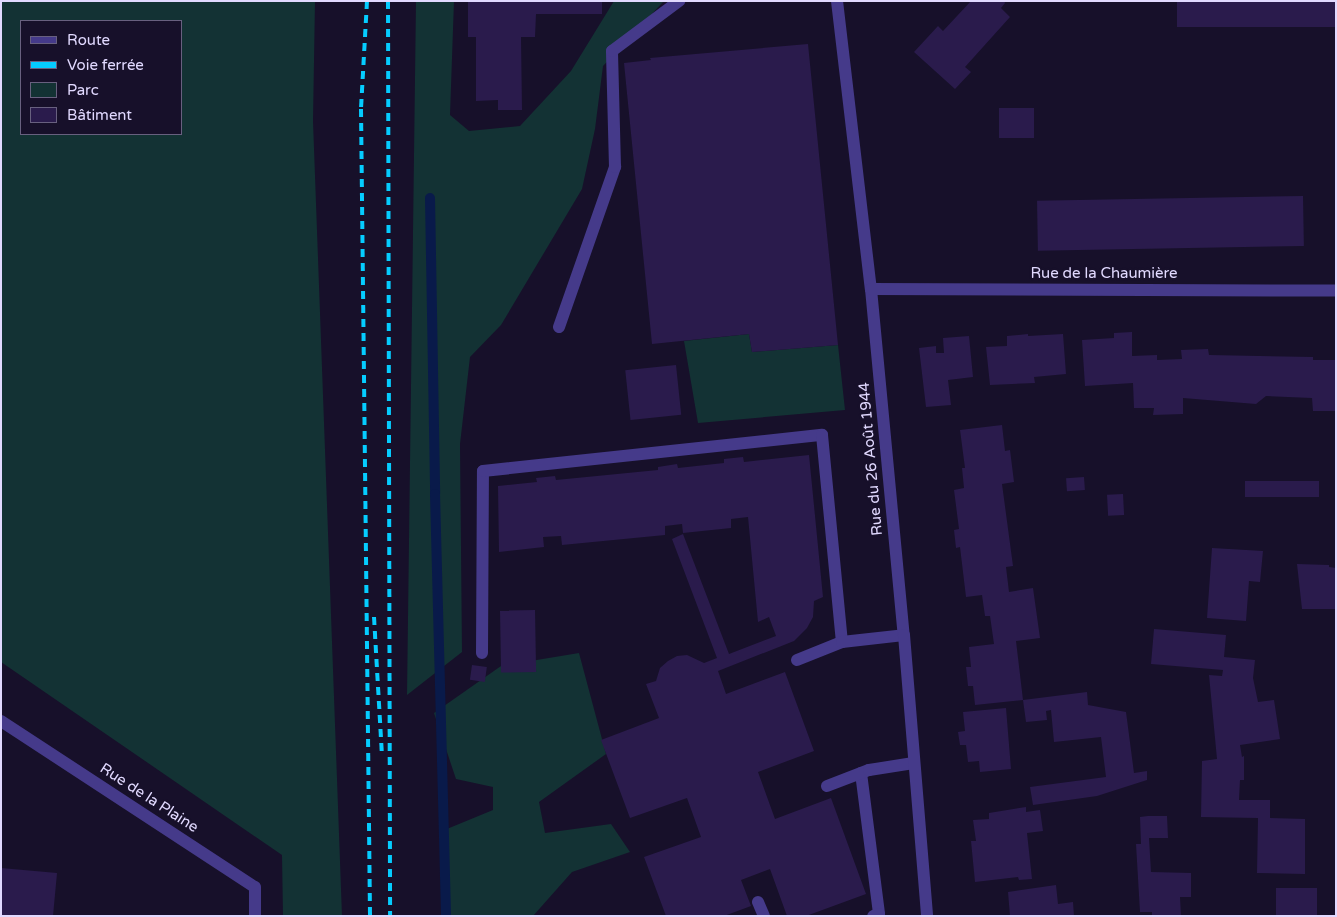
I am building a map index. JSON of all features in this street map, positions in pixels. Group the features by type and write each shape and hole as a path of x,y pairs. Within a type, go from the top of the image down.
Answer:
{"street":[{"path":"559,327 615,167 612,50 679,1"},
{"name":"Rue du 26 Août 1944","path":"837,1 871,289 904,636 927,916"},
{"name":"Rue de la Chaumière","path":"871,289 1336,291"},
{"path":"482,653 482,471 822,435 842,642"},
{"path":"797,660 842,642 904,636"},
{"name":"Rue de la Plaine","path":"1,721 255,887 255,916"},
{"path":"827,786 869,770 914,763"},
{"path":"861,773 879,914 873,916"},
{"path":"758,902 764,916"}],"green space":[{"path":"1,1 315,1 313,121 342,916 283,916 282,855 1,662"},
{"path":"416,1 454,1 450,115 469,131 520,126 571,71 614,1 664,1 603,66 595,129 582,189 501,325 470,357 460,444 462,652 407,695"},
{"path":"749,334 752,352 838,345 845,410 698,423 684,341"},
{"path":"579,653 606,754 539,802 545,833 611,824 630,852 572,872 533,916 444,916 442,831 493,810 493,787 456,779 434,713 501,666"}],"building":[{"path":"468,1 602,1 602,14 536,14 535,37 521,37 522,110 498,110 498,100 476,101 476,37 468,37"},
{"path":"971,1 1004,1 1005,3 1001,8 1010,17 965,67 971,72 955,89 914,52 938,26 943,31"},
{"path":"1177,1 1336,1 1336,27 1177,27"},
{"path":"808,44 838,345 752,352 749,334 652,344 624,63 651,60 650,58"},
{"path":"999,108 1034,108 1034,138 999,138"},
{"path":"1303,196 1304,246 1038,251 1037,201"},
{"path":"1132,332 1132,356 1157,355 1157,360 1182,359 1181,350 1208,349 1209,355 1313,357 1313,360 1336,360 1336,411 1313,411 1312,398 1266,396 1256,404 1183,398 1183,414 1153,415 1154,408 1134,408 1133,383 1085,386 1082,340 1114,338 1114,333"},
{"path":"1028,334 1028,336 1063,334 1066,374 1034,377 1035,383 990,385 986,347 1007,346 1007,336"},
{"path":"969,336 973,377 948,380 951,405 926,407 919,348 936,346 936,353 944,353 943,338"},
{"path":"676,365 681,415 631,420 625,370"},
{"path":"1002,425 1005,451 1010,450 1014,482 1002,484 1013,566 1006,567 1009,592 1033,588 1040,638 1016,641 1023,700 975,705 973,686 968,686 966,667 971,667 969,647 994,644 990,616 985,616 982,595 966,597 960,547 956,548 954,530 959,529 954,490 964,488 962,468 965,468 960,430"},
{"path":"809,455 823,597 814,601 813,617 807,628 794,641 718,671 726,694 785,672 814,751 758,772 775,819 831,798 866,894 806,916 787,916 770,869 741,880 751,906 724,916 666,916 644,857 701,837 687,798 630,818 601,740 659,718 646,684 656,681 660,668 668,661 677,656 687,655 704,663 717,658 672,539 683,534 729,654 776,636 769,617 758,622 748,517 731,519 731,528 683,533 682,524 665,526 665,535 562,545 561,536 543,537 544,547 499,552 498,486 537,482 536,478 555,476 556,480 658,470 658,467 677,464 678,468 724,463 724,459 743,457 744,462"},
{"path":"1084,477 1085,490 1067,491 1066,478"},
{"path":"1245,481 1319,481 1319,497 1245,497"},
{"path":"1123,494 1124,515 1108,516 1107,495"},
{"path":"1212,548 1263,551 1260,582 1249,581 1246,621 1207,618"},
{"path":"1297,564 1329,565 1329,567 1336,568 1336,609 1302,609"},
{"path":"535,610 536,672 501,673 500,611"},
{"path":"1154,629 1226,635 1224,657 1255,660 1253,678 1258,702 1274,700 1280,739 1240,745 1242,757 1244,756 1244,780 1240,780 1239,800 1270,800 1270,818 1305,819 1305,874 1257,873 1258,818 1201,817 1202,761 1217,759 1209,675 1222,676 1223,670 1151,664"},
{"path":"472,665 487,667 485,682 470,680"},
{"path":"1087,692 1088,705 1126,712 1134,773 1147,771 1147,780 1097,796 1033,805 1030,787 1106,777 1101,737 1054,742 1051,710 1046,711 1047,720 1026,722 1023,700"},
{"path":"1006,708 1011,769 980,772 979,761 968,762 966,745 960,745 958,732 965,731 963,712"},
{"path":"1026,807 1026,812 1040,810 1043,831 1027,833 1032,879 1019,880 1018,877 975,882 971,841 976,841 973,820 989,819 989,813"},
{"path":"1167,816 1168,838 1149,838 1151,872 1191,873 1191,897 1180,897 1181,916 1152,916 1152,912 1140,912 1136,844 1141,844 1140,817"},
{"path":"1,868 57,873 53,916 1,916"},
{"path":"1056,885 1058,904 1073,902 1074,916 1010,916 1008,892"},
{"path":"1276,888 1317,888 1317,916 1276,916"}],"waterway":[{"path":"430,198 435,494 446,916"}],"railway":[{"path":"367,1 361,109 370,916"},
{"path":"388,1 390,916"},
{"path":"374,617 382,757"}]}
